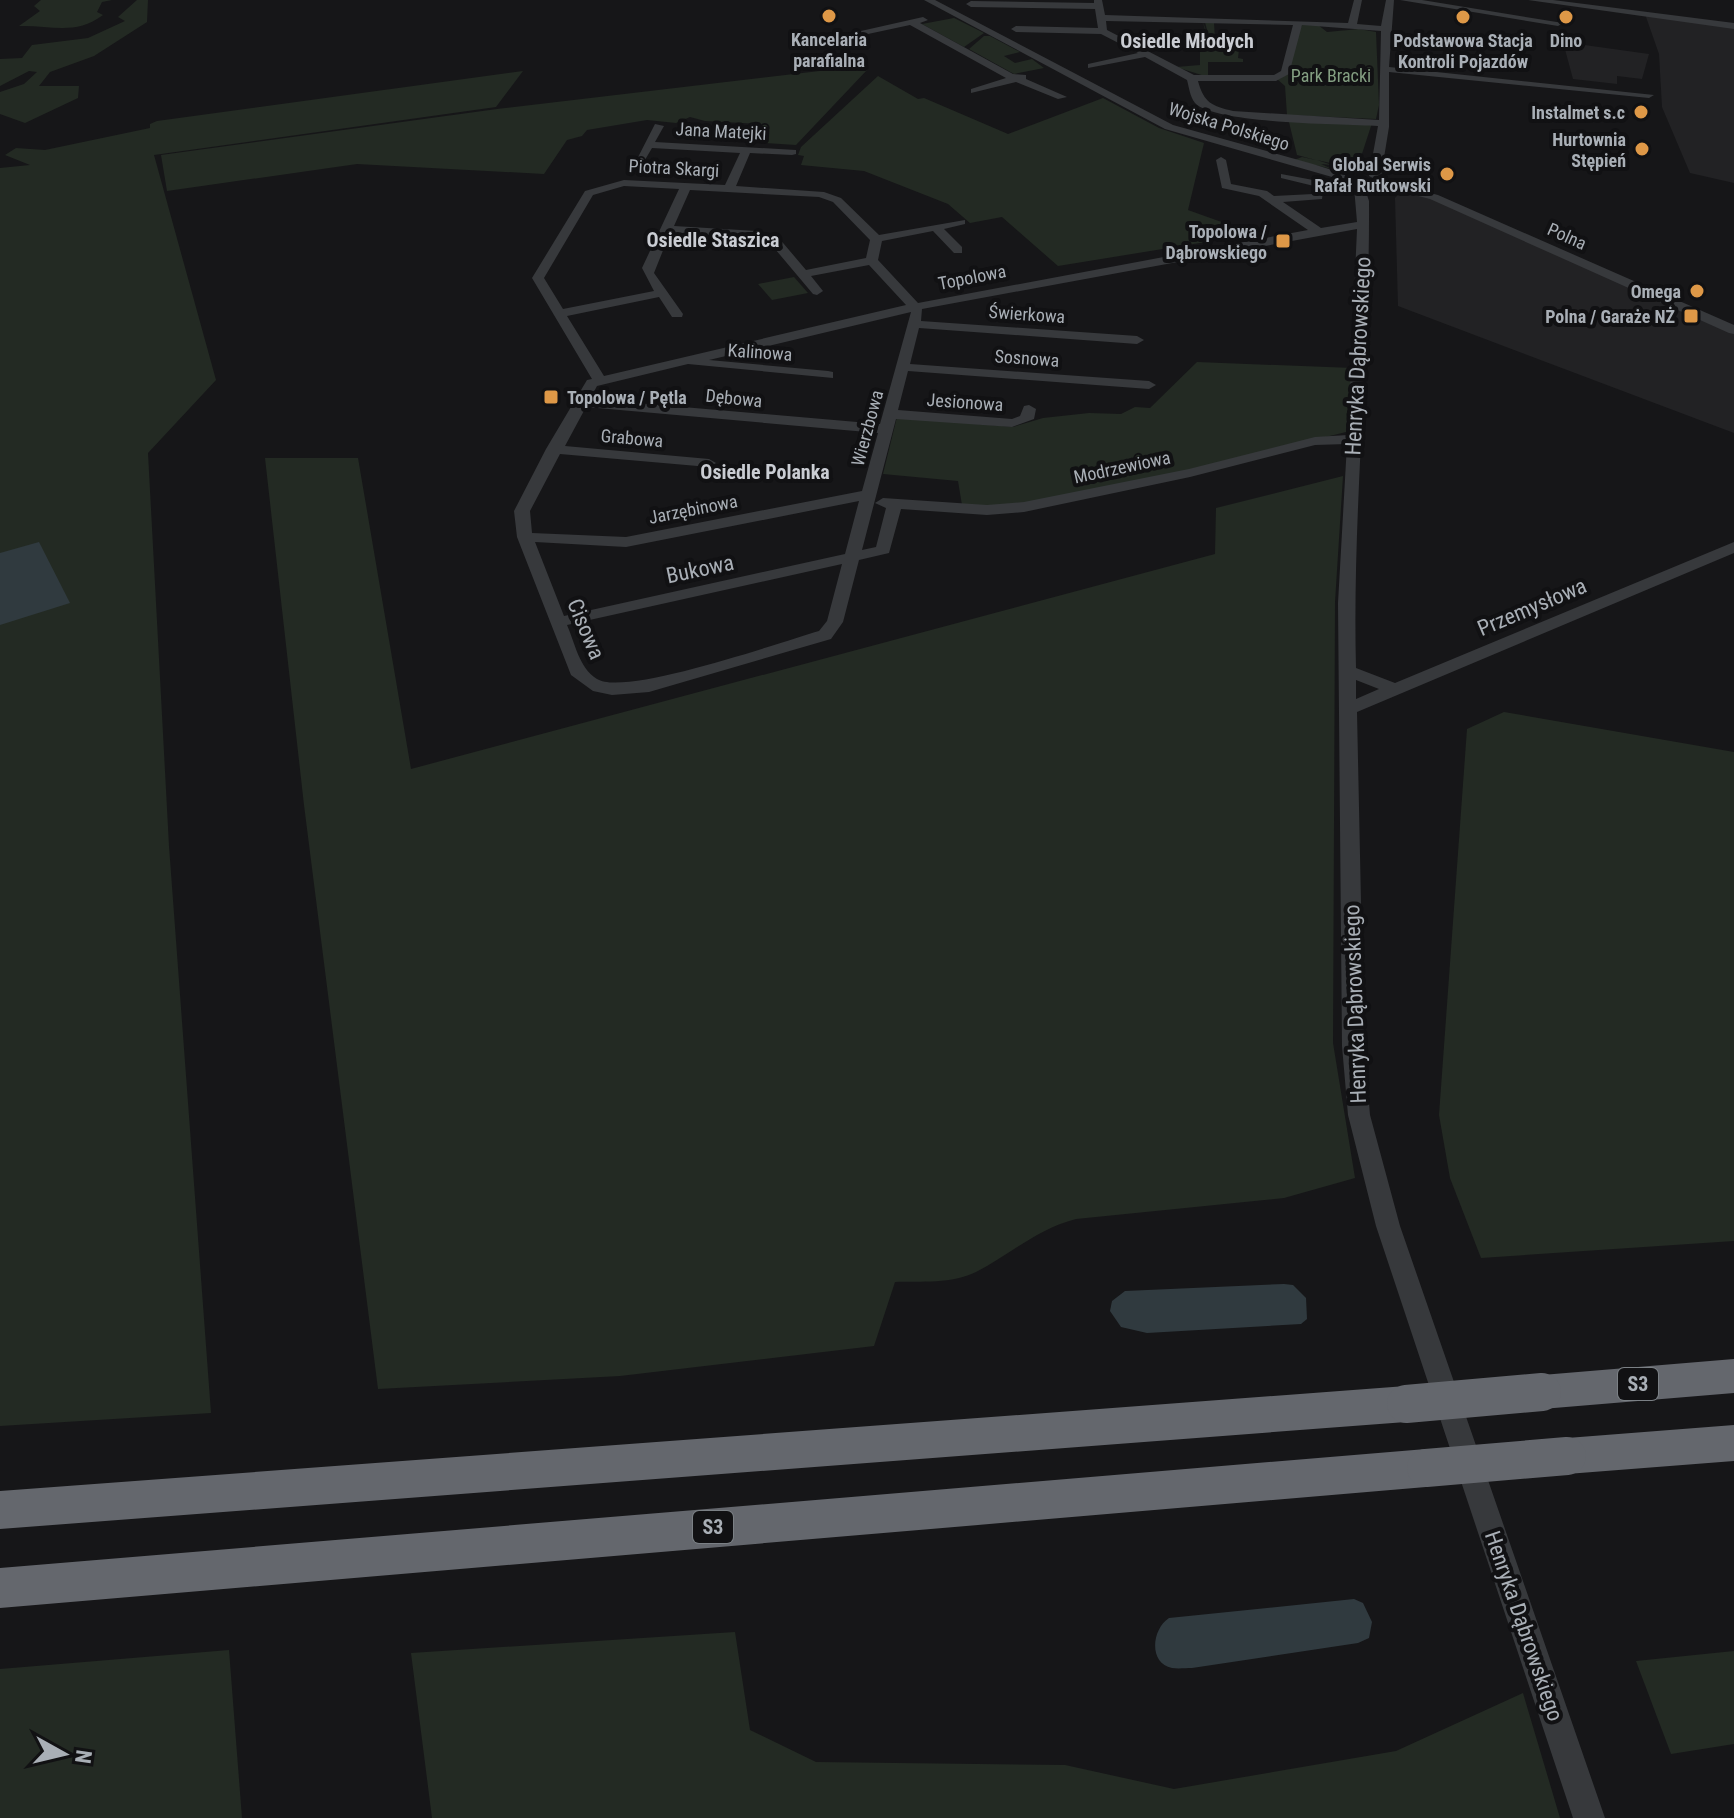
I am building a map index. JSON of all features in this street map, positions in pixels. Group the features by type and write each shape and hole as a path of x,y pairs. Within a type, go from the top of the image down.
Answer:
{"highway":[{"name":"S3","path":"0,1510 1406,1404 1734,1376"},
{"name":"S3","path":"0,1588 1734,1443"}],"street":[{"name":"Wojska Polskiego","path":"928,0 1181,132 1365,180"},
{"path":"1352,27 1358,0"},
{"path":"1365,180 1384,123 1385,29 1390,0"},
{"path":"1404,0 1558,23"},
{"path":"1532,0 1734,26"},
{"path":"971,4 1099,3 1103,31"},
{"path":"826,40 954,14"},
{"path":"1100,18 1209,15 1385,29"},
{"path":"911,22 1017,79 1062,97"},
{"path":"1016,29 1103,31 1192,78 1276,78 1286,72 1298,22"},
{"path":"1091,66 1147,54"},
{"path":"975,91 1057,68"},
{"path":"1384,69 1649,95"},
{"path":"1192,78 1198,100 1221,112 1384,123"},
{"path":"638,163 659,126"},
{"name":"Jana Matejki","path":"648,145 792,152"},
{"path":"729,189 746,151"},
{"path":"1221,160 1226,186 1263,193 1317,231"},
{"path":"1274,199 1318,197 1320,184 1285,176"},
{"path":"592,178 613,184"},
{"name":"Henryka Dąbrowskiego","path":"1365,180 1346,603 1353,1046 1359,1115 1388,1226 1589,1818"},
{"name":"Polna","path":"1365,180 1445,201 1734,330"},
{"name":"Piotra Skargi","path":"596,382 538,278 589,193 613,184 820,194 837,200 876,239"},
{"path":"677,314 648,268 686,187"},
{"path":"872,261 876,239 961,222"},
{"name":"Topolowa","path":"596,382 915,307 1363,224"},
{"path":"935,227 958,250"},
{"path":"667,229 757,235 774,240 817,291"},
{"path":"803,274 872,261"},
{"path":"872,261 915,307"},
{"path":"557,314 661,293"},
{"name":"Wierzbowa","path":"851,559 914,324 915,307"},
{"name":"Świerkowa","path":"914,324 1137,340"},
{"name":"Kalinowa","path":"691,359 706,366 828,375"},
{"name":"Sosnowa","path":"902,367 1149,385"},
{"name":"Cisowa","path":"596,382 579,402 522,511 525,537 577,671 593,685 612,689 649,686 825,635 835,622 851,559"},
{"name":"Dębowa","path":"579,402 887,422"},
{"name":"Jesionowa","path":"887,422 1012,423 1027,419 1029,409"},
{"name":"Modrzewiowa","path":"867,498 895,504 987,510 1024,507 1190,473 1315,441 1354,439"},
{"name":"Grabowa","path":"553,449 709,463"},
{"name":"Jarzębinowa","path":"525,537 626,542 867,498"},
{"name":"Bukowa","path":"559,622 883,550 895,504"},
{"name":"Przemysłowa","path":"1348,709 1734,547"},
{"path":"1348,671 1397,690"}],"shaded area":[{"path":"1645,14 1734,26 1734,183 1690,173 1662,107 1659,54"},
{"path":"1563,42 1649,54 1642,79 1617,76 1617,84 1573,79"},
{"path":"1415,191 1734,330 1734,433 1398,306 1395,198 1401,192"},
{"path":"39,542 70,603 0,625 0,553"},
{"path":"1293,1285 1306,1298 1307,1319 1301,1324 1147,1333 1121,1327 1110,1311 1112,1301 1125,1291"},
{"path":"1354,1599 1363,1603 1372,1622 1369,1638 1358,1643 1192,1668 1165,1665 1156,1654 1156,1638 1169,1618"}],"green space":[{"path":"41,0 112,0 102,2 97,12 103,15 83,25 62,28 19,26 40,11 34,6"},
{"path":"137,0 148,0 147,22 94,56 50,72 39,86 79,86 78,98 25,123 0,114 0,92 24,84 37,72 29,71 0,86 0,59 22,58 32,45 88,38 125,21 118,17"},
{"path":"954,18 984,33 964,47 922,24"},
{"path":"1203,22 1210,42 1205,22 1214,22 1215,40 1240,41 1238,58 1243,62 1208,62 1208,77 1176,67 1200,65 1200,52 1204,50 1192,40 1207,39"},
{"name":"Park Bracki","path":"1302,25 1318,25 1327,32 1359,29 1376,32 1379,105 1376,119 1287,115 1285,86 1277,79 1281,78"},
{"path":"984,36 990,36 1020,52 1004,56 1015,63 1032,59 1044,68 1014,74 969,49"},
{"path":"862,66 867,70 796,145 765,143 769,132 758,131 760,124 705,121 690,117 676,123 647,120 587,130 582,136 567,140 544,174 357,164 167,191 161,155 497,109"},
{"path":"523,71 496,107 154,155 216,380 148,453 169,846 211,1413 0,1426 0,168 30,165 5,155 16,148 45,150 150,128 150,124 157,121"},
{"path":"878,76 918,99 924,98 1008,134 1103,98 1159,128 1204,143 1188,210 1255,234 1058,266 1002,217 970,223 948,204 864,171 801,165 804,156 798,155 801,147"},
{"name":"Park Bracki","path":"1288,118 1372,123 1359,163 1344,166 1317,160 1332,165 1321,164 1332,169 1294,160 1302,157 1316,160 1297,155"},
{"path":"794,277 808,293 772,300 758,284"},
{"path":"1197,362 1353,368 1346,432 1184,472 1009,506 962,505 958,481 883,474 897,417 1013,427 1043,418 1089,413 1121,414 1135,407 1150,408"},
{"path":"265,458 358,458 411,769 1215,554 1216,508 1343,476 1335,602 1333,1043 1355,1178 1284,1198 1076,1219 1062,1223 967,1276 936,1281 895,1282 874,1346 620,1376 378,1389 304,805"},
{"path":"1504,712 1734,752 1734,1241 1481,1258 1450,1178 1439,1115 1467,729"},
{"path":"735,1632 750,1730 816,1762 1065,1765 1174,1789 1396,1751 1523,1693 1560,1818 432,1818 411,1653"},
{"path":"229,1650 242,1818 0,1818 0,1669"},
{"path":"1734,1651 1734,1744 1671,1754 1636,1661"}],"place":[{"name":"Kancelaria parafialna","path":"829,16"},
{"name":"Podstawowa Stacja Kontroli Pojazdów","path":"1463,17"},
{"name":"Dino","path":"1566,17"},
{"name":"Instalmet s.c","path":"1641,112"},
{"name":"Hurtownia Stępień","path":"1642,149"},
{"name":"Global Serwis Rafał Rutkowski","path":"1447,174"},
{"name":"Topolowa / Dąbrowskiego","path":"1283,241"},
{"name":"Omega","path":"1697,291"},
{"name":"Polna / Garaże NŻ","path":"1691,316"},
{"name":"Topolowa / Pętla","path":"551,397"}],"district":[{"name":"Osiedle Młodych","path":"1187,41"},
{"name":"Osiedle Staszica","path":"713,240"},
{"name":"Osiedle Polanka","path":"765,472"}]}
